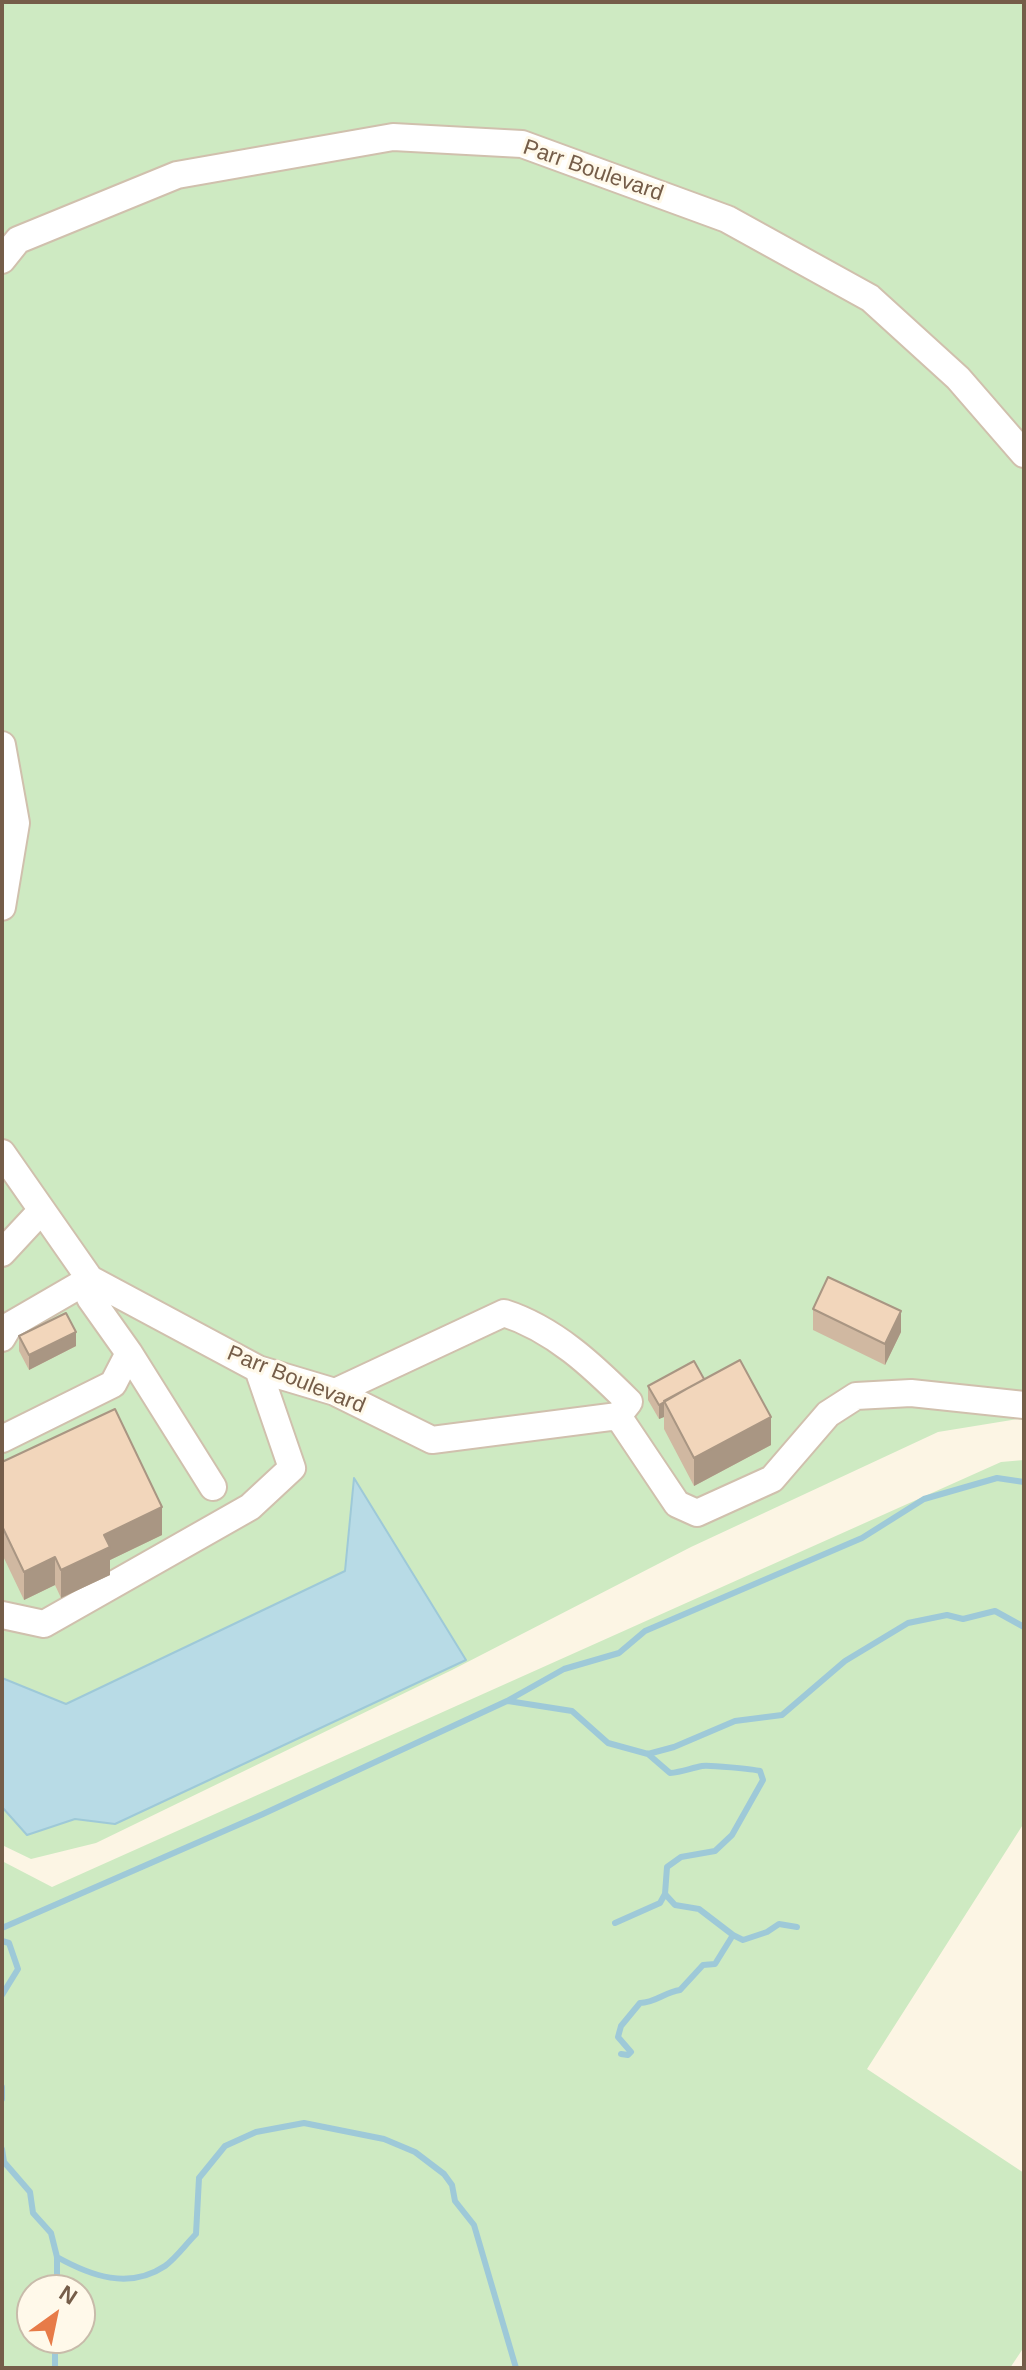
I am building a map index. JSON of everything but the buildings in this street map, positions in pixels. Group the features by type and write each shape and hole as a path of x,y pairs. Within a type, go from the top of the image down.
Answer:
{"lane":[{"name":"Parr Boulevard","path":"2,260 18,240 177,175 393,137 522,144 727,219 870,298 958,378 1024,454"},
{"path":"2,745 16,823 2,907"},
{"name":"Parr Boulevard","path":"2,1153 90,1279 258,1369 335,1392 432,1440 618,1416"},
{"path":"2,1253 41,1211"},
{"path":"2,1338 9,1326 90,1279"},
{"path":"90,1279 90,1298 129,1353 213,1487"},
{"path":"335,1392 504,1313 526,1320 590,1363 629,1402 618,1416 677,1504 697,1513 772,1479 828,1414 856,1396 911,1393 1024,1405"},
{"path":"2,1439 113,1384 129,1353"},
{"path":"2,1615 44,1624 250,1507 292,1468 258,1369"}],"green space":[{"path":"2,2 1024,2 1024,1418 938,1432 691,1547 452,1670 96,1843 31,1859 2,1845"},
{"path":"1024,1460 1024,1823 867,2069 1024,2173 1024,2347 1010,2368 2,2368 2,1861 52,1887 1001,1462"}],"water":[{"path":"354,1478 466,1660 115,1824 75,1819 27,1835 2,1807 2,1678 66,1704 345,1571"}],"waterway":[{"path":"2,1928 263,1814 507,1701 564,1669 619,1653 645,1631 862,1538 924,1499 997,1478 1024,1482"},
{"path":"508,1701 572,1711 608,1743 648,1754 674,1747 735,1721 782,1715 845,1661 908,1623 947,1615 963,1619 995,1611 1024,1627"},
{"path":"621,2054 631,2052 618,2037 621,2026 640,2003 680,1990 703,1965 715,1964 733,1935 699,1909 675,1905 665,1894 667,1867 681,1857 715,1851 732,1835 763,1780 760,1771 722,1767 702,1766 670,1773 648,1754"},
{"path":"615,1923 660,1903 665,1894"},
{"path":"733,1935 743,1940 767,1932 779,1924 797,1927"},
{"path":"2,1941 9,1943 18,1969 2,1995"},
{"path":"2,2087 2,2099"},
{"path":"57,2257 83,2270 110,2278 138,2277 165,2266 196,2234 199,2178 225,2146 256,2132 304,2123 384,2139 415,2152 444,2174 452,2185 455,2201 474,2225 516,2368"},
{"path":"2,2149 4,2162 30,2192 33,2213 51,2233 57,2257 57,2274"},
{"path":"55,2354 55,2368"}]}
